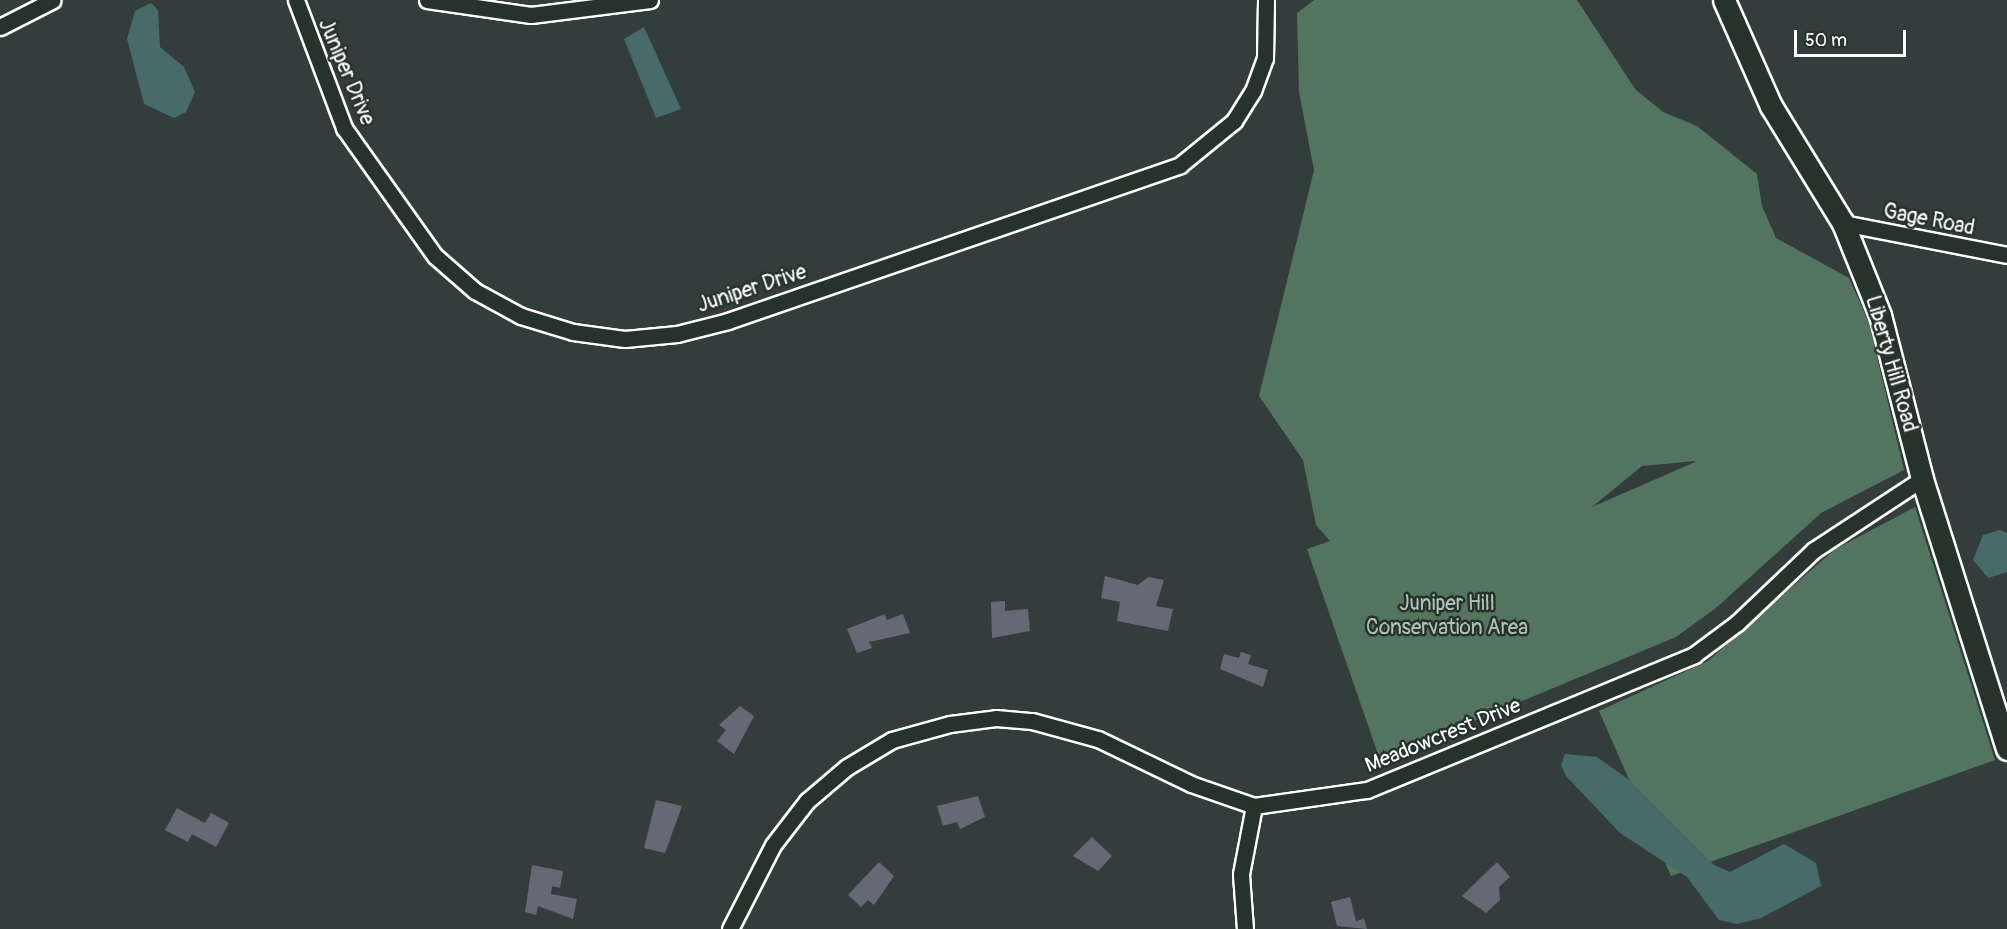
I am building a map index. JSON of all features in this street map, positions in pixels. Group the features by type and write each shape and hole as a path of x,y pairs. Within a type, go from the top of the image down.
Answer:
{"street":[{"path":"0,27 51,0"},
{"name":"Juniper Drive","path":"296,0 344,128 435,256 475,291 521,316 573,332 625,339 677,334 728,321 1180,165 1234,121 1253,91 1265,58 1266,0"},
{"path":"427,0 531,15 650,0"},
{"name":"Liberty Hill Road","path":"1724,0 1771,106 1843,223 1880,315 1923,479 2007,749"},
{"name":"Gage Road","path":"1843,223 2007,255"},
{"name":"Meadowcrest Drive","path":"1254,806 1367,790 1663,671 1737,623 1814,550 1923,479"},
{"path":"730,929 770,850 807,801 847,767 892,740 941,726 996,718 1065,729 1254,806 1241,874 1245,929"}],"green space":[{"name":"Juniper Hill Conservation Area","path":"1314,0 1577,0 1635,89 1663,112 1697,126 1757,174 1762,206 1776,238 1849,278 1869,323 1904,470 1821,513 1716,608 1676,637 1380,760 1307,549 1330,541 1316,525 1303,460 1259,396 1314,170 1299,92 1297,13","holes":["1695,462 1592,507 1642,466"]},
{"path":"1915,507 1995,760 1671,876 1599,711 1708,661 1834,550"}],"water":[{"path":"151,3 158,10 160,47 184,67 195,92 186,112 174,118 144,104 127,39 135,11"},
{"path":"644,27 681,109 656,118 624,39"},
{"path":"2000,530 2007,533 2007,572 1988,578 1973,560 1983,535"},
{"path":"1565,754 1597,757 1628,779 1714,865 1730,872 1784,844 1816,863 1821,886 1761,918 1737,924 1719,920 1687,877 1620,833 1566,776 1561,765"}],"building":[{"path":"1105,576 1138,585 1148,577 1164,580 1156,606 1173,609 1168,631 1117,621 1120,602 1101,598"},
{"path":"1005,601 1005,611 1028,609 1030,631 992,638 991,602"},
{"path":"885,614 887,620 903,614 910,633 869,642 872,648 857,653 847,629"},
{"path":"1241,652 1251,655 1248,664 1268,670 1263,687 1220,669 1224,654 1239,658"},
{"path":"740,706 754,716 734,754 717,741 726,730 719,725"},
{"path":"978,796 985,817 960,829 957,822 943,826 937,806"},
{"path":"656,800 682,806 665,853 644,848"},
{"path":"177,808 205,823 211,813 229,823 216,847 192,834 188,842 165,830"},
{"path":"1092,837 1112,856 1098,871 1073,856"},
{"path":"879,862 894,876 874,905 868,900 861,907 848,895"},
{"path":"1497,862 1510,877 1499,887 1500,900 1486,913 1462,896"},
{"path":"532,865 563,871 560,888 552,886 551,894 577,899 573,919 538,906 536,915 525,912"},
{"path":"1350,897 1356,921 1364,919 1367,929 1337,926 1331,902"}]}
